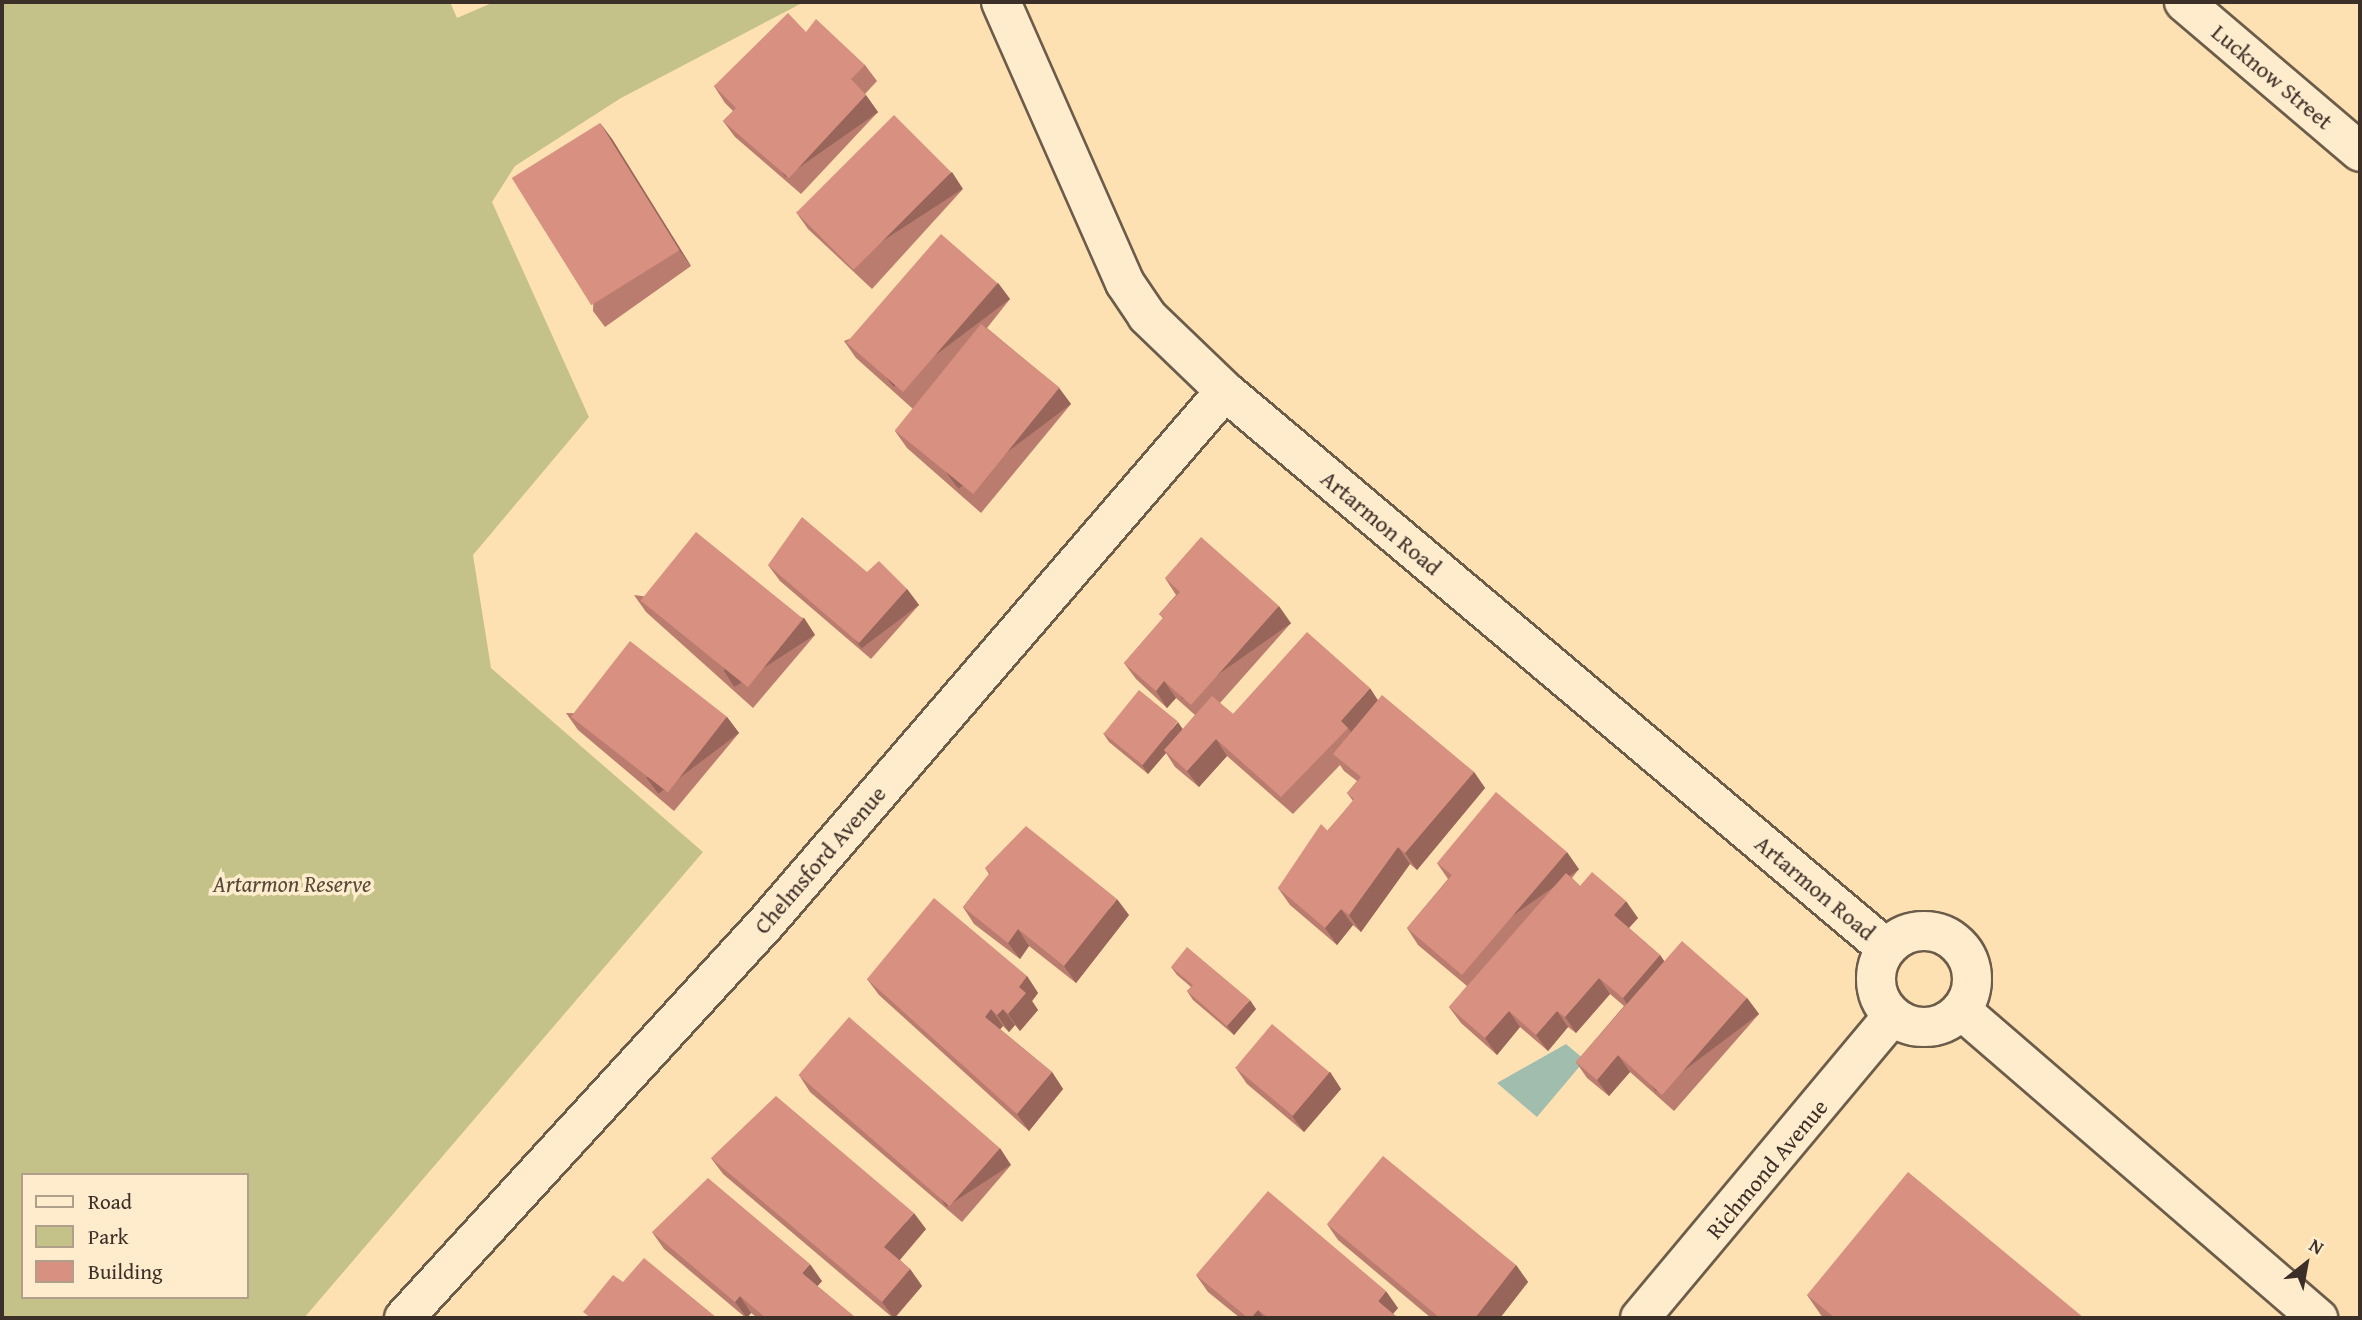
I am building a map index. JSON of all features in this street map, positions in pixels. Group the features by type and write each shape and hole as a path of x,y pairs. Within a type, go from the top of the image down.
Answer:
{"street":[{"name":"Artarmon Road","path":"1001,2 1125,283 1147,316 1225,391 1886,948"},
{"name":"Lucknow Street","path":"2184,2 2360,152"},
{"name":"Chelmsford Avenue","path":"404,1318 767,922 1225,391"},
{"path":"1919,931 1955,942 1973,975 1961,1010 1928,1028 1892,1017 1875,983 1886,948 1919,931"},
{"path":"1961,1010 2318,1318"},
{"name":"Richmond Avenue","path":"1640,1318 1892,1017"}],"green space":[{"name":"Artarmon Reserve","path":"2,2 450,2 457,18 494,2 804,2 621,98 515,166 492,202 589,417 473,555 491,668 703,852 304,1318 2,1318"}],"shaded area":[{"path":"1566,1044 1585,1060 1537,1117 1497,1083"}],"building":[{"path":"788,13 806,32 816,19 865,65 851,79 866,95 789,178 723,121 736,108 714,86"},
{"path":"894,115 951,172 854,270 796,213"},
{"path":"600,123 679,250 591,305 512,178"},
{"path":"941,234 998,283 903,392 847,343"},
{"path":"981,324 1059,388 973,494 895,430"},
{"path":"802,517 867,572 879,561 907,589 859,643 768,565"},
{"path":"696,532 803,619 748,687 641,600"},
{"path":"1201,537 1279,606 1191,705 1164,681 1156,691 1124,663 1164,617 1159,614 1180,592 1165,578"},
{"path":"1307,632 1370,688 1341,721 1348,728 1281,797 1216,739 1187,771 1164,750 1212,696 1233,714"},
{"path":"630,641 727,717 668,792 571,717"},
{"path":"1139,690 1178,721 1143,765 1104,734"},
{"path":"1382,695 1474,772 1405,853 1398,847 1349,915 1341,909 1325,928 1278,888 1321,824 1328,831 1354,799 1347,793 1361,777 1333,754"},
{"path":"1496,792 1567,852 1462,975 1407,928 1452,875 1437,863"},
{"path":"1026,826 1117,899 1064,966 1018,929 1008,943 963,907 990,873 985,868"},
{"path":"1592,872 1626,901 1614,915 1660,955 1623,998 1599,978 1565,1017 1557,1011 1536,1035 1509,1011 1485,1038 1449,1007 1566,873 1580,886"},
{"path":"934,898 1027,976 1019,987 1026,993 1008,1014 1003,1009 997,1015 991,1009 985,1017 1052,1072 1017,1114 867,979"},
{"path":"1682,941 1747,998 1662,1095 1618,1055 1597,1080 1576,1062"},
{"path":"1187,947 1250,1000 1227,1026 1187,991 1193,985 1171,967"},
{"path":"849,1017 1000,1148 949,1206 798,1075"},
{"path":"1272,1024 1329,1072 1293,1116 1235,1068"},
{"path":"776,1096 914,1213 884,1247 910,1269 882,1302 711,1158"},
{"path":"1383,1156 1516,1265 1475,1318 1440,1318 1327,1224"},
{"path":"1908,1172 2084,1318 1835,1318 1807,1295"},
{"path":"708,1178 810,1264 802,1273 856,1318 766,1318 740,1296 735,1302 652,1232"},
{"path":"1268,1191 1386,1291 1378,1301 1398,1318 1269,1318 1258,1310 1248,1318 1196,1275"},
{"path":"644,1258 717,1318 591,1318 583,1312 613,1275 623,1282"}]}
